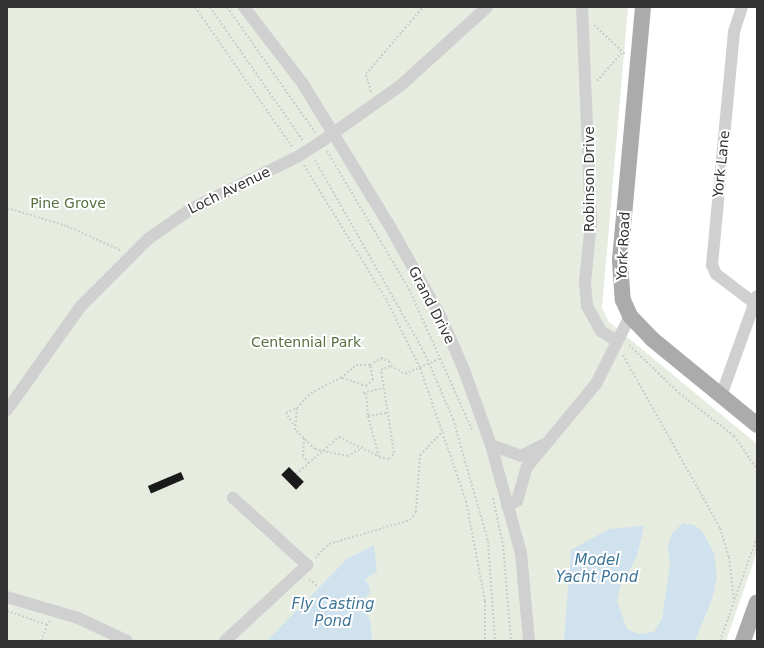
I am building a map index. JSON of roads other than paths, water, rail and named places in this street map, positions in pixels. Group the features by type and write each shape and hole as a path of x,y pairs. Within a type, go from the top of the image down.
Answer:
{"main road":[{"name":"York Road","path":"643,7 619,268 623,300 630,316 721,396 757,425"},
{"path":"743,641 756,609"}],"street":[{"name":"Grand Drive","path":"244,7 303,84 334,133 440,317 464,370 491,445 520,553 529,641"},
{"name":"Loch Avenue","path":"7,410 81,306 130,255 191,209 304,153 334,133 400,86 487,7"},
{"name":"York Lane","path":"742,7 734,32 712,265 716,274 755,307"},
{"name":"Robinson Drive","path":"582,10 587,92 591,222 585,282 587,306 601,331 615,340"},
{"path":"721,396 755,307"},
{"path":"507,506 517,500 527,467 557,435 596,384 615,340 630,316"},
{"path":"491,445 520,456 557,435"},
{"path":"226,641 307,565 233,498"},
{"path":"7,596 78,618 127,641"}],"water":[{"name":"Model Yacht Pond","path":"683,523 694,525 702,531 714,553 717,577 712,599 695,641 564,641 571,550 609,529 644,526 637,556 621,585 617,601 627,629 639,634 654,632 662,619 670,564 668,546 672,533"},
{"name":"Fly Casting Pond","path":"374,545 377,571 365,580 370,588 369,595 361,599 362,609 370,619 372,641 267,641 347,559"}],"park label":[{"name":"Pine Grove","path":"68,203"},
{"name":"Centennial Park","path":"306,342"}]}
